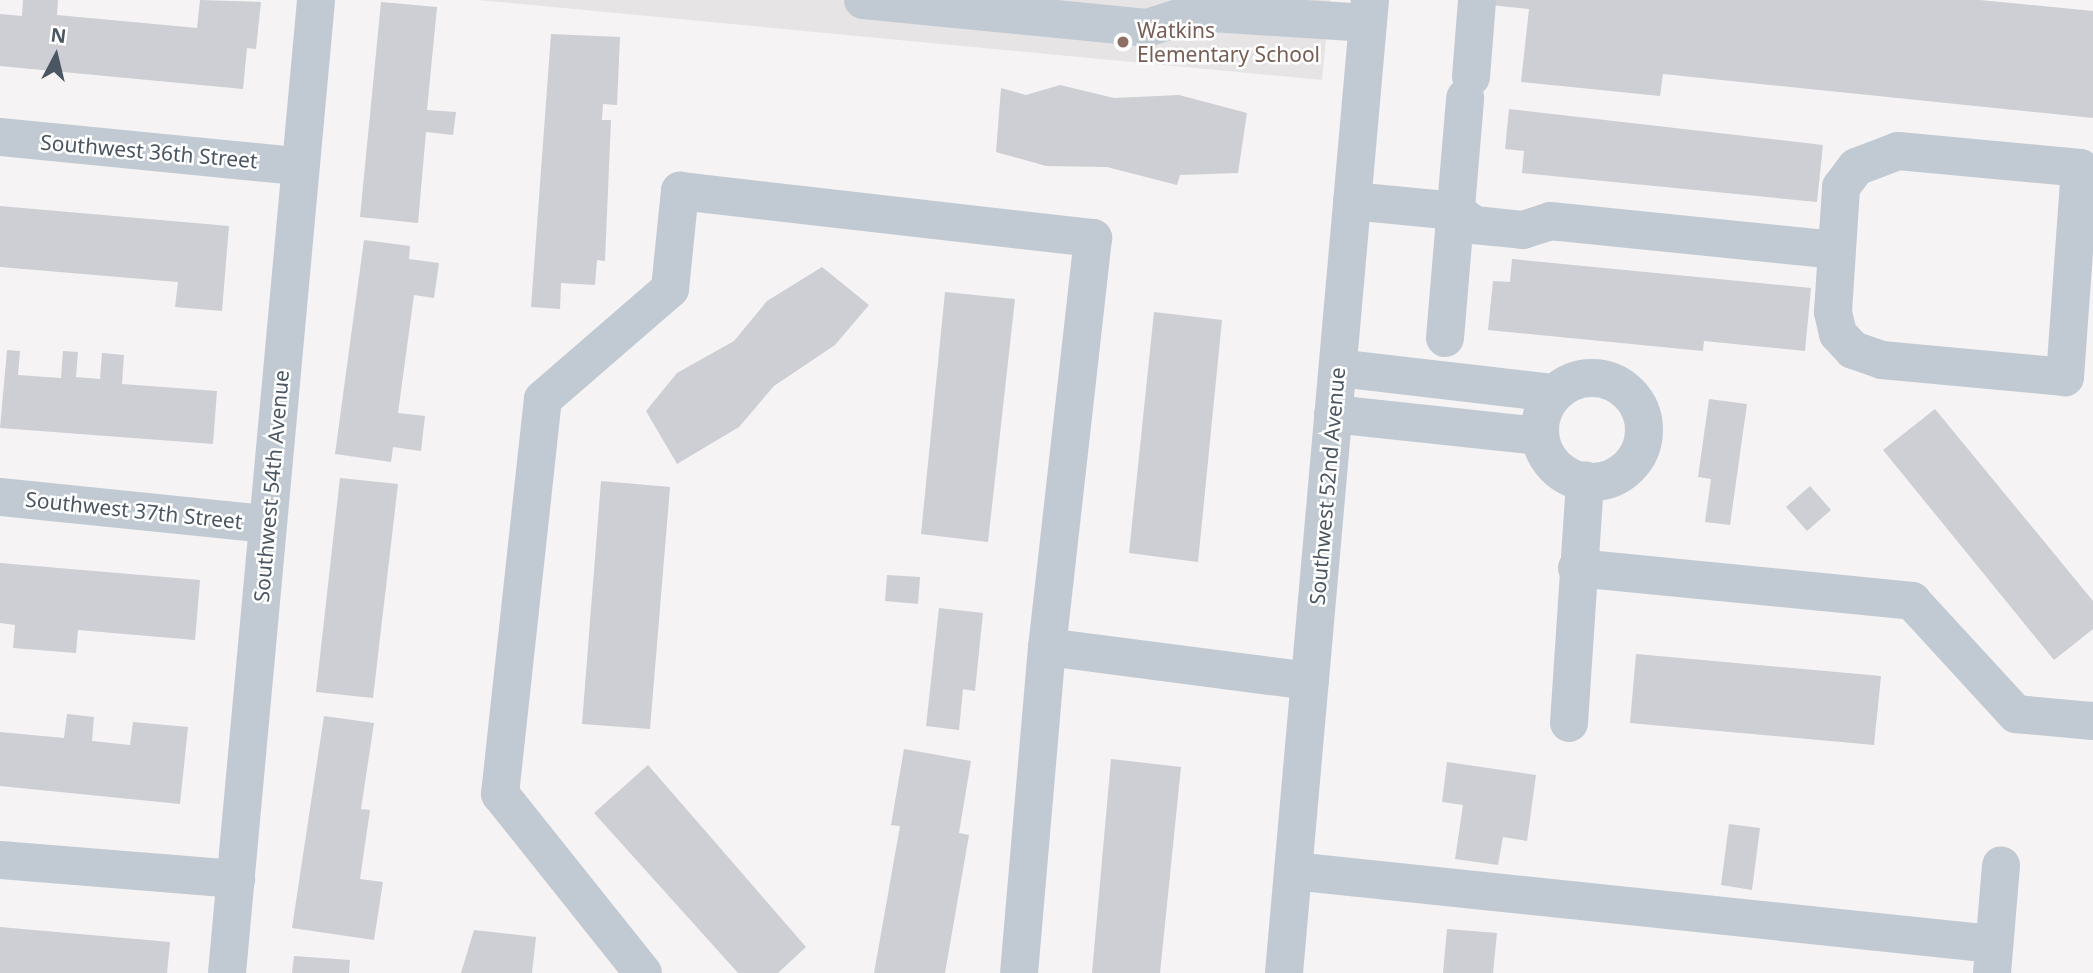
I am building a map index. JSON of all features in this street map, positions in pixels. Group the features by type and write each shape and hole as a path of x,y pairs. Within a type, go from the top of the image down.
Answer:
{"street":[{"name":"Southwest 54th Avenue","path":"227,973 298,166 316,0"},
{"path":"863,0 1147,28 1197,12 1369,11"},
{"path":"1445,338 1477,0"},
{"name":"Southwest 52nd Avenue","path":"1284,973 1369,11"},
{"name":"Southwest 36th Street","path":"0,137 298,166"},
{"path":"1898,151 2080,168 2064,377 1882,359 1853,350 1838,334 1833,313 1837,250 1841,187 1856,167 1878,156 1898,151"},
{"path":"643,973 500,794 543,399 670,289 680,191 1093,239 1047,647 1019,973"},
{"path":"1352,201 1456,212 1474,200 1533,205 1550,221 1837,250"},
{"path":"1338,368 1555,393"},
{"path":"1587,378 1610,381 1638,404 1644,422 1638,455 1611,479 1585,481 1560,471 1540,436 1544,408 1555,393 1587,378"},
{"path":"1333,414 1540,436"},
{"path":"1569,723 1577,568 1585,481"},
{"name":"Southwest 37th Street","path":"0,497 268,524"},
{"path":"1577,568 1912,601 2015,714 2093,721"},
{"path":"1047,647 1310,681"},
{"path":"0,860 236,879"},
{"path":"1293,871 1993,959 2001,865"}],"shaded area":[{"name":"Watkins Elementary School","path":"478,0 1330,0 1322,80"}],"building":[{"path":"23,0 58,0 57,15 197,28 200,0 261,2 256,49 247,48 243,89 0,66 0,14 22,16"},
{"path":"1491,0 1980,0 2093,11 2093,118 1663,74 1660,96 1521,82 1529,9 1490,5"},
{"path":"381,2 437,7 427,110 456,112 453,135 426,132 418,223 360,217"},
{"path":"551,34 620,37 617,105 603,104 602,120 611,120 605,261 597,260 595,285 561,283 560,309 531,307"},
{"path":"1060,85 1114,98 1179,95 1247,113 1238,173 1180,175 1177,185 1107,167 1046,166 996,152 1001,88 1026,95"},
{"path":"1509,109 1823,145 1817,202 1522,173 1524,151 1505,149"},
{"path":"0,206 229,226 222,311 175,307 178,282 0,267"},
{"path":"364,240 410,246 409,259 439,263 434,298 414,295 398,413 425,416 421,451 393,447 391,462 335,454"},
{"path":"1512,259 1811,288 1805,351 1704,341 1703,351 1488,330 1493,281 1510,282"},
{"path":"822,267 869,305 835,345 774,386 739,427 677,464 646,411 677,373 734,341 767,301"},
{"path":"945,292 1015,299 988,542 921,534"},
{"path":"1154,312 1222,320 1198,562 1129,553"},
{"path":"7,350 20,351 18,375 61,378 63,351 78,352 76,377 100,379 102,353 124,355 122,384 217,391 213,444 0,428"},
{"path":"1709,399 1747,404 1730,525 1705,522 1711,479 1698,477"},
{"path":"1935,409 2093,601 2093,629 2054,660 1883,450"},
{"path":"340,478 398,484 373,698 316,692"},
{"path":"601,481 670,487 650,729 582,724"},
{"path":"1810,486 1831,510 1807,531 1786,507"},
{"path":"0,563 200,580 195,640 78,630 76,653 13,648 15,625 0,623"},
{"path":"887,575 920,577 918,604 885,601"},
{"path":"939,608 983,613 975,691 963,689 959,730 926,726"},
{"path":"1636,654 1881,676 1874,745 1630,723"},
{"path":"67,714 94,717 92,741 130,745 133,722 188,727 180,804 0,786 0,732 64,738"},
{"path":"324,716 374,723 361,809 370,810 360,879 383,882 374,940 292,928"},
{"path":"904,749 971,761 959,833 969,835 945,973 874,973 900,826 891,825"},
{"path":"1111,759 1181,767 1160,973 1092,973"},
{"path":"1447,762 1536,775 1527,841 1503,837 1498,865 1455,859 1463,805 1442,802"},
{"path":"648,765 806,947 778,973 738,973 594,813"},
{"path":"1729,824 1760,828 1752,890 1721,885"},
{"path":"0,927 170,942 167,973 0,973"},
{"path":"1447,929 1497,933 1493,973 1443,973"},
{"path":"474,930 536,937 532,973 461,973"},
{"path":"294,956 350,960 349,973 292,973"}],"place":[{"name":"Watkins Elementary School","path":"1123,42"}]}
